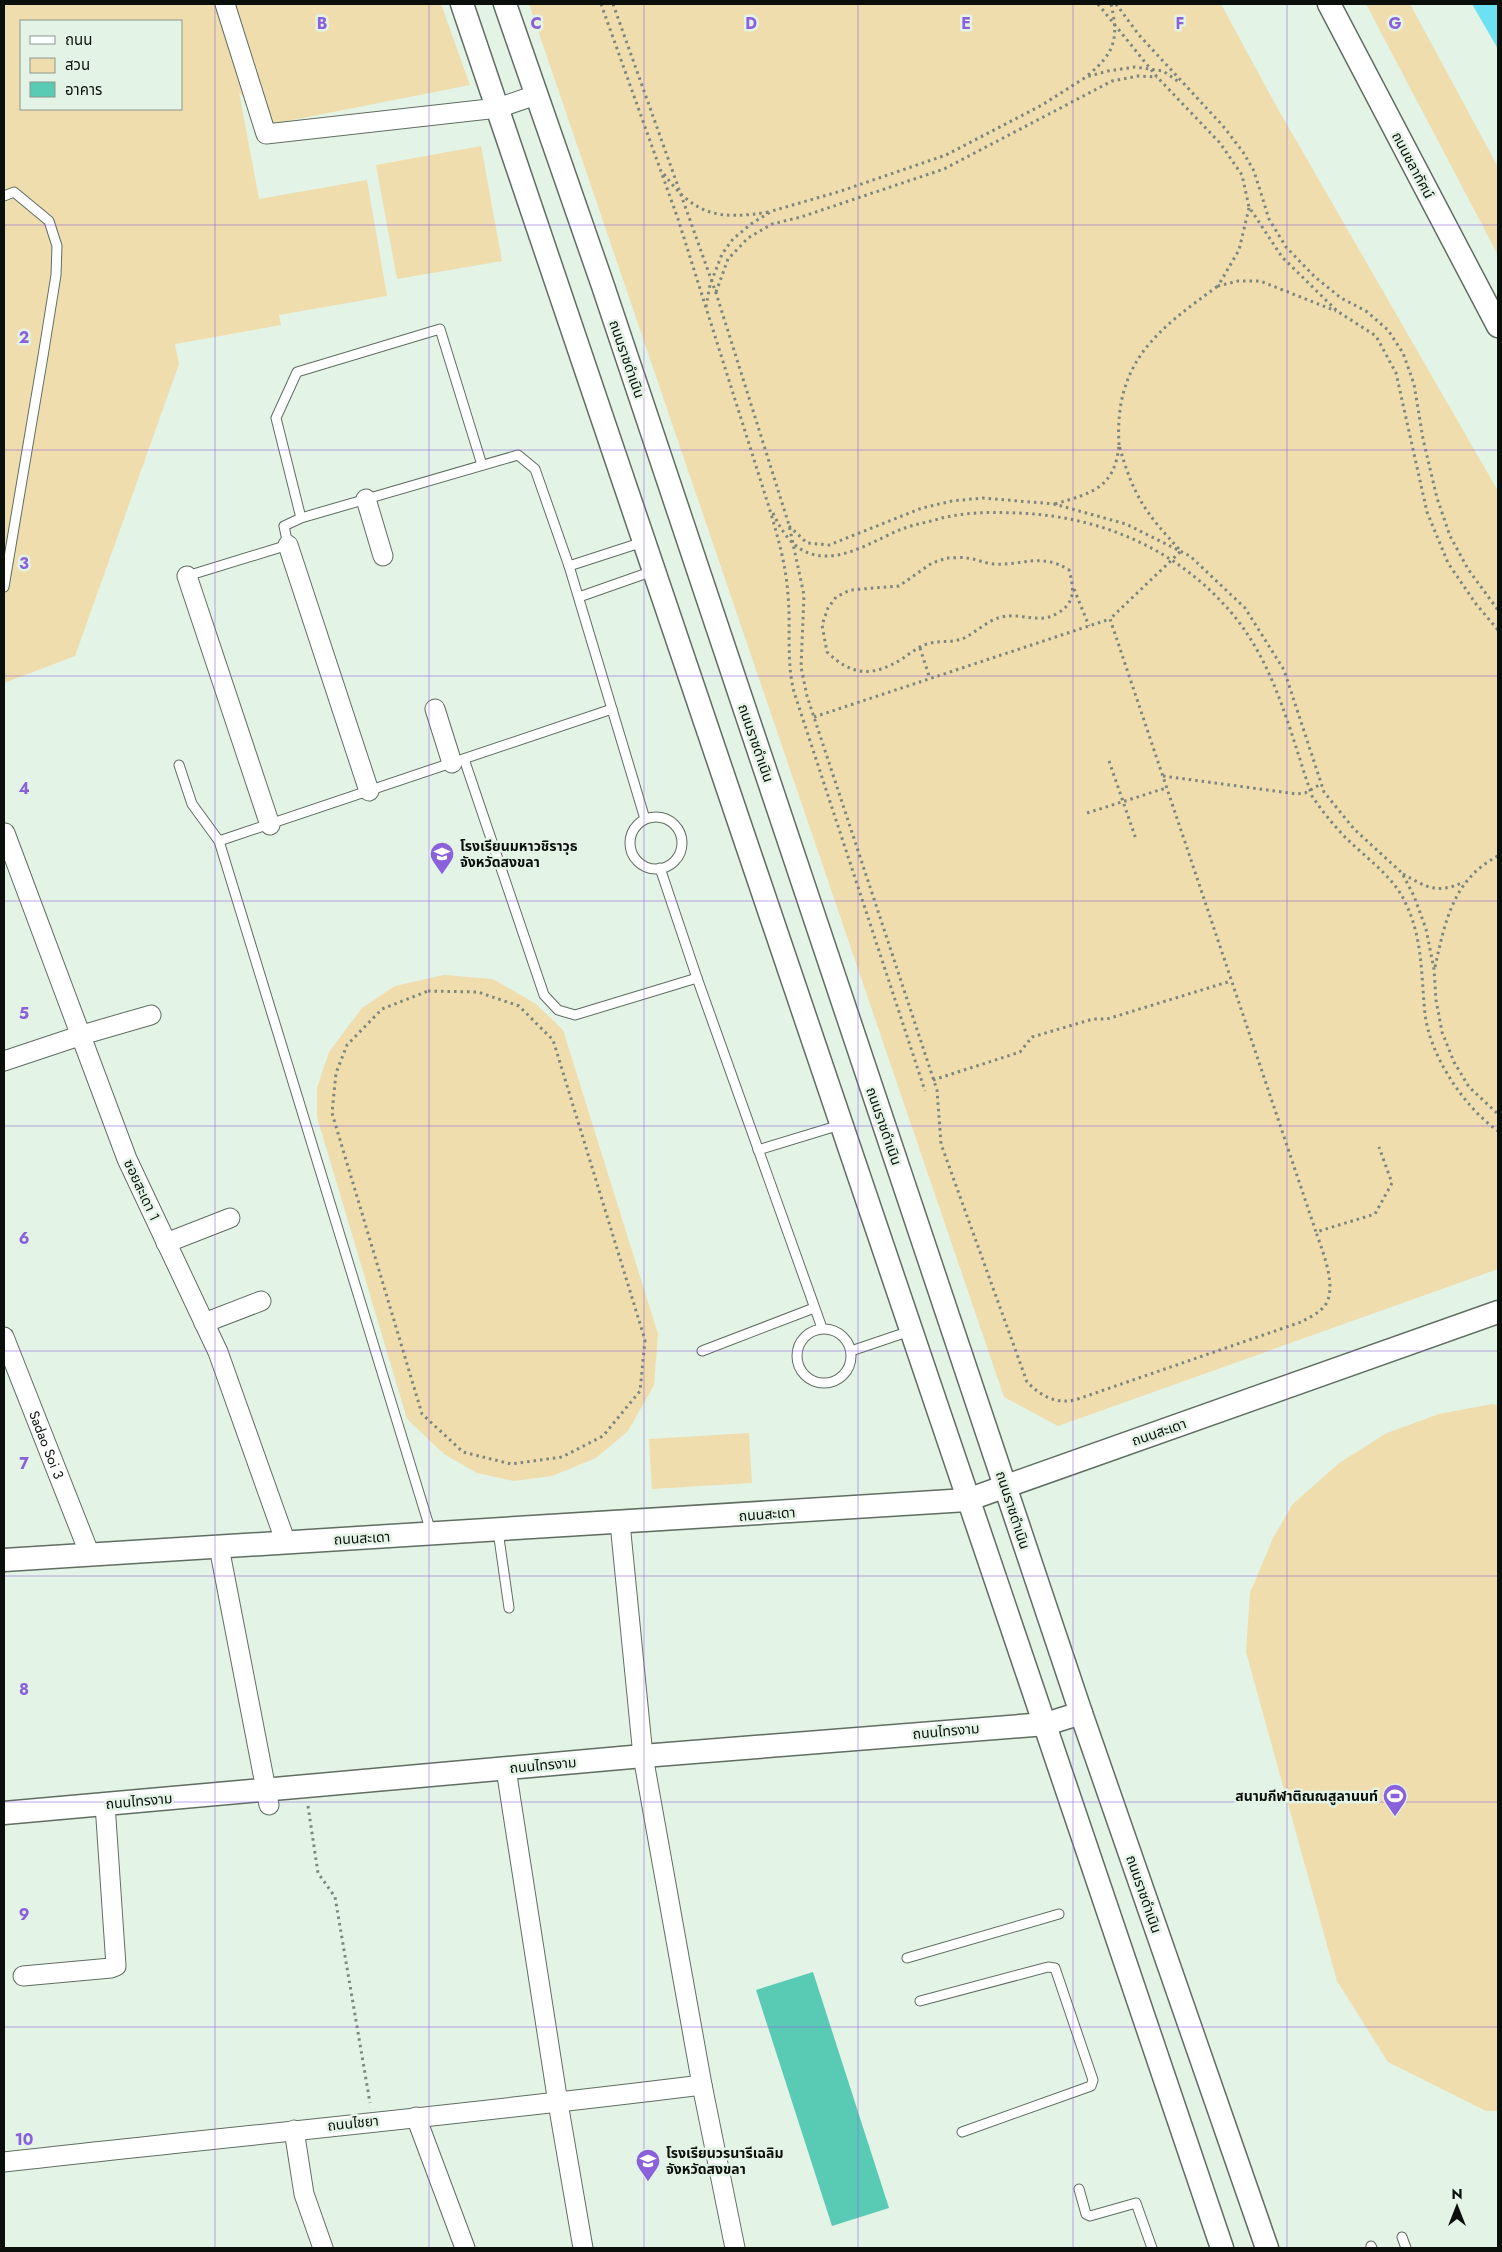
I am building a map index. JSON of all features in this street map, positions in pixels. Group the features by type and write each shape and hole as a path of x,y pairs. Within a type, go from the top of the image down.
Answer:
{"street":[{"path":"225,4 266,134 498,108 536,95"},
{"path":"462,4 967,1500 1046,1724 1222,2248"},
{"name":"ถนนราชดำเนิน","path":"505,4 606,296 1081,1713 1267,2248"},
{"name":"ถนนชลาทัศน์","path":"1329,4 1498,326"},
{"path":"366,500 383,556"},
{"path":"288,545 370,791"},
{"path":"187,576 270,825"},
{"path":"435,709 458,761"},
{"name":"ซอยสะเดา 1","path":"5,833 127,1159 218,1352 286,1543"},
{"path":"4,1061 82,1035 151,1015"},
{"path":"166,1243 230,1218"},
{"path":"204,1323 262,1302"},
{"name":"ถนนสะเดา","path":"4,1560 967,1500 1498,1312"},
{"name":"Sadao Soi 3","path":"4,1337 90,1555"},
{"path":"620,1523 643,1756 702,2085 735,2248"},
{"path":"219,1547 267,1797"},
{"name":"ถนนไทรงาม","path":"4,1813 105,1804 267,1797 305,1786 643,1756 1046,1724 1081,1713"},
{"path":"506,1769 558,2104 583,2248"},
{"path":"23,1976 116,1966 105,1804"},
{"name":"ถนนไชยา","path":"4,2162 373,2121 558,2104 702,2085"},
{"path":"416,2117 466,2248"},
{"path":"294,2130 304,2194 323,2248"}],"lane":[{"path":"4,196 14,192 49,221 57,246 56,275 44,356 4,587"},
{"path":"301,518 276,418 297,372 440,329 482,466"},
{"path":"187,576 288,545 284,526 301,518 518,455 535,469 579,597 646,819"},
{"path":"569,566 643,542"},
{"path":"579,597 653,571"},
{"path":"219,841 612,709"},
{"path":"458,761 544,995 558,1010 575,1014 696,978"},
{"path":"179,765 192,804 219,841 432,1534"},
{"path":"663,818 672,823 682,838 682,847 678,856 672,863 660,868 643,865 631,851 630,842 633,831 646,819 663,818"},
{"path":"660,868 696,978 822,1328"},
{"path":"758,1150 840,1125"},
{"path":"702,1351 814,1308"},
{"path":"822,1328 832,1330 841,1335 851,1351 850,1366 841,1378 828,1383 810,1380 797,1365 796,1355 799,1343 812,1331 822,1328"},
{"path":"851,1351 911,1330"},
{"path":"498,1530 510,1608"},
{"path":"907,1958 1059,1914"},
{"path":"920,2001 1048,1967 1055,1968 1093,2080 1091,2086 962,2132"},
{"path":"1079,2189 1086,2214 1090,2216 1136,2203 1152,2248"},
{"path":"1402,2237 1406,2248"}],"path":[{"path":"601,4 661,169 768,504 782,552 788,594 790,674 794,692 925,1091"},
{"path":"613,4 716,293 789,526 804,595 801,667 814,717 937,1090 940,1144 1028,1382 1038,1393 1050,1399 1064,1402 1088,1396 1302,1322 1317,1314 1326,1302 1328,1276 1325,1257 1110,619"},
{"path":"1098,4 1157,77 1220,143 1242,175 1249,207 1282,257 1337,311 1376,336 1396,373 1427,512 1448,563 1476,604 1498,630"},
{"path":"661,169 676,191 694,206 709,213 727,216 749,215 772,211 841,191 946,155 1042,105 1086,77 1102,64 1114,45 1115,31 1111,4"},
{"path":"1116,4 1140,36 1223,126 1243,152 1254,171 1268,219 1286,247 1315,277 1341,298 1366,312 1388,330 1403,353 1414,384 1423,439 1437,498 1450,536 1468,569 1498,610"},
{"path":"1086,77 1135,67 1162,71 1185,86"},
{"path":"716,293 728,259 748,238 772,224 801,217 944,169 1112,81 1138,76 1157,77"},
{"path":"1054,504 1083,496 1101,486 1113,472 1117,462 1119,445 1117,420 1122,391 1147,346 1176,317 1218,286 1239,250 1249,207"},
{"path":"706,308 710,285 722,254 733,239 772,211"},
{"path":"1218,286 1238,282 1260,282 1337,311"},
{"path":"1119,445 1137,498 1156,525 1244,608 1284,670 1324,792 1354,829 1402,873 1431,889 1447,889 1464,881 1486,862 1498,856"},
{"path":"789,526 808,543 829,545 922,508 952,501 983,498 1054,504 1126,524 1181,550"},
{"path":"768,504 782,533 800,549 813,554 828,556 846,552 904,528 950,516 977,512 1002,512 1071,519 1108,529 1140,541 1181,565 1234,616 1260,654 1281,698 1312,796 1321,809 1401,894 1412,919 1420,949 1425,1016 1432,1040 1447,1072 1465,1099 1487,1123 1498,1131"},
{"path":"814,717 1110,619 1181,550"},
{"path":"1074,588 1069,603 1059,613 1046,619 1004,616 993,620 962,639 925,644 885,669 864,673 848,669 827,652 822,625 828,608 836,597 850,590 899,586 932,563 947,558 966,558 996,564 1028,560 1059,563 1069,570 1089,626"},
{"path":"920,648 930,679"},
{"path":"1109,761 1136,839"},
{"path":"1162,776 1297,794 1305,793 1321,784"},
{"path":"1087,813 1166,788"},
{"path":"1402,873 1414,896 1426,930 1434,969 1436,1000 1442,1032 1454,1062 1469,1087 1498,1114"},
{"path":"1434,969 1443,926 1464,881"},
{"path":"933,1080 1020,1052 1032,1037 1093,1020 1106,1020 1231,981"},
{"path":"428,991 478,992 519,1006 553,1040 645,1340 640,1392 603,1436 562,1457 511,1464 463,1452 422,1414 332,1114 336,1073 347,1045 382,1009 428,991"},
{"path":"1316,1232 1375,1214 1392,1183 1378,1147"},
{"path":"305,1786 318,1873 335,1897 373,2121"}],"green space":[{"path":"4,4 441,4 470,85 267,125 239,92 259,199 367,180 387,296 279,315 281,325 175,344 179,364 75,656 4,683"},
{"path":"529,4 1221,4 1274,102 1498,491 1498,1269 1058,1426 1004,1397"},
{"path":"1366,4 1410,4 1498,167 1498,255"},
{"path":"481,146 502,261 397,279 376,165"},
{"path":"444,975 493,979 536,1004 563,1030 658,1334 654,1385 628,1431 596,1458 552,1476 514,1481 477,1473 444,1454 407,1419 317,1117 317,1088 329,1052 362,1008 395,986"},
{"name":"สนามกีฬาติณณสูลานนท์","path":"1492,1404 1498,1405 1498,2111 1486,2111 1388,2062 1337,1981 1246,1652 1250,1593 1273,1538 1292,1505 1339,1463 1387,1433 1439,1414"},
{"path":"749,1433 752,1483 652,1489 649,1439"}],"water":[{"path":"1472,4 1498,4 1498,49"}],"building":[{"path":"813,1972 889,2208 832,2226 756,1990"}],"place":[{"name":"โรงเรียนมหาวชิราวุธ จังหวัดสงขลา","path":"442,875"},
{"name":"สนามกีฬาติณณสูลานนท์","path":"1395,1817"},
{"name":"โรงเรียนวรนารีเฉลิม จังหวัดสงขลา","path":"648,2182"}]}
